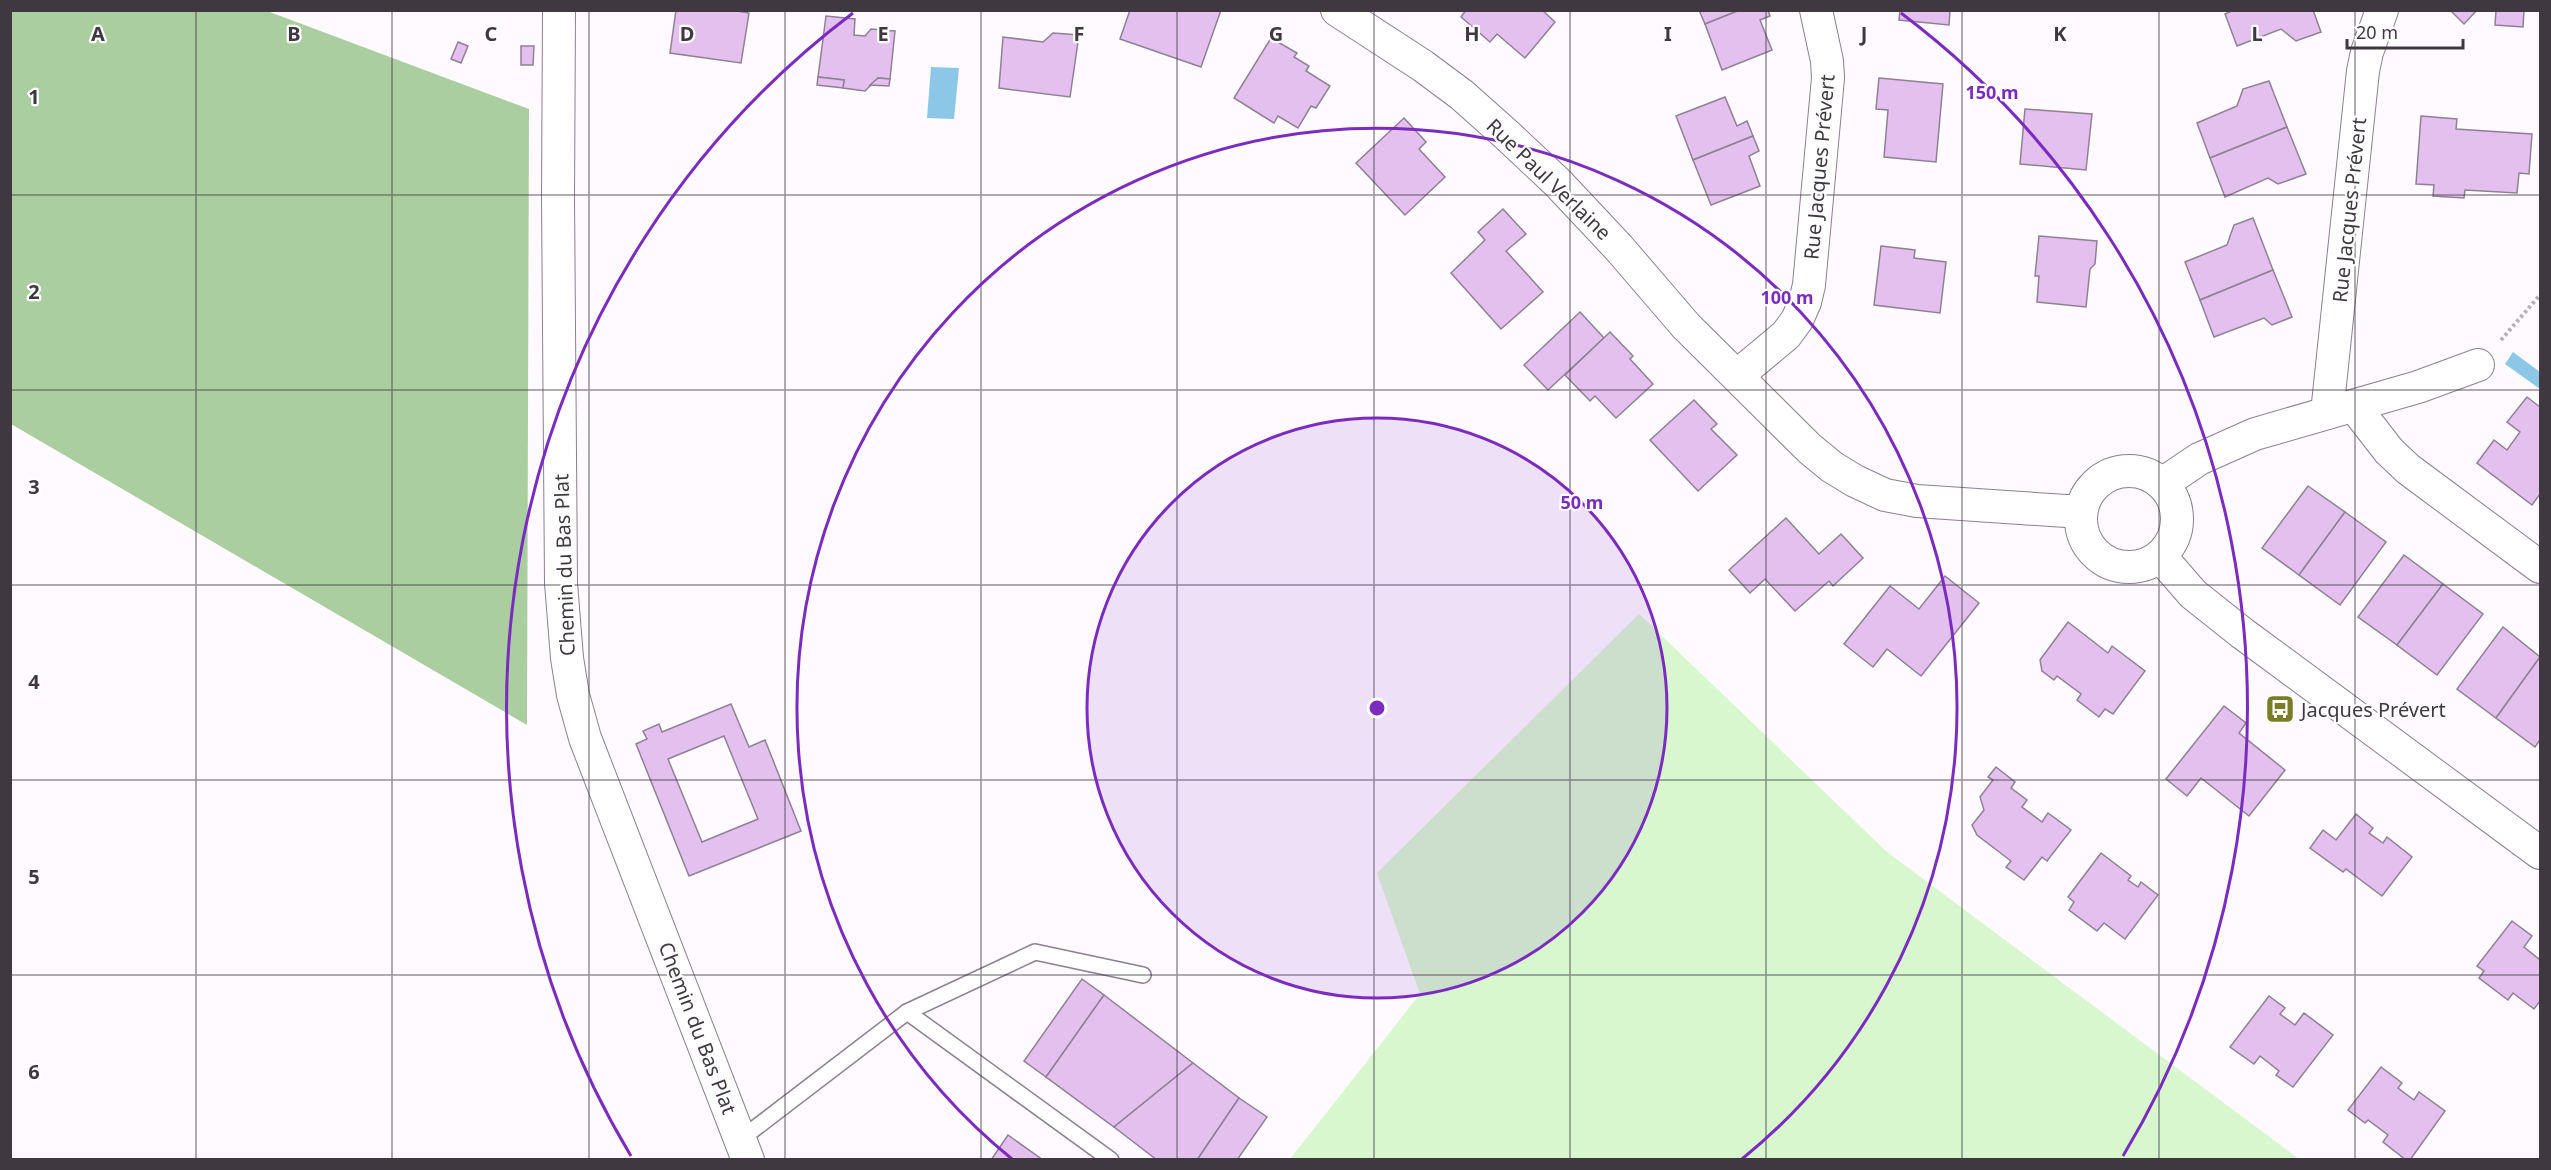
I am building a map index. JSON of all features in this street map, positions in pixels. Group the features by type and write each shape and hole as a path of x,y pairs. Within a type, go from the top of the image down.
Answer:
{"street":[{"name":"Chemin du Bas Plat","path":"560,10 558,210 561,571 567,658 573,695 585,738 744,1149"},
{"name":"Rue Paul Verlaine","path":"1338,10 1462,95 1516,144 1558,183 1619,248 1686,326 1737,375"},
{"name":"Rue Jacques Prévert","path":"1737,375 1786,335 1797,320 1809,285 1828,78 1827,61 1816,10"},
{"name":"Rue Jacques Prévert","path":"2341,409 2363,71 2367,52 2382,10"},
{"path":"2162,484 2199,459 2255,434 2418,387 2478,365"},
{"path":"1737,375 1810,449 1832,467 1885,495 1917,501 2081,512"},
{"path":"2341,409 2408,469 2541,567"},
{"path":"2126,471 2139,471 2162,484 2171,494 2178,520 2176,533 2170,546 2148,564 2134,567 2120,566 2094,553 2086,541 2081,512 2092,489 2113,474 2126,471"},
{"path":"2160,556 2193,594 2242,633 2541,853"}],"lane":[{"path":"744,1149 907,1012 1035,952 1143,975"},
{"path":"907,1012 1111,1160"}],"path":[{"path":"2478,365 2541,295"}],"green space":[{"path":"11,10 267,11 529,109 527,725 11,424"},
{"path":"1639,614 1887,852 2299,1159 1290,1159 1420,994 1377,873"}],"water":[{"path":"931,67 959,68 954,119 927,118"},
{"path":"2513,352 2540,372 2540,389 2505,364"}],"building":[{"path":"676,10 732,10 749,13 741,63 670,53"},
{"path":"1130,10 1221,10 1201,67 1120,39"},
{"path":"1466,10 1542,10 1555,22 1525,58 1497,34 1490,42 1461,17"},
{"path":"1699,10 1740,10 1705,24"},
{"path":"1740,10 1768,10 1770,16 1760,20 1772,50 1722,70 1705,24"},
{"path":"1900,10 1950,10 1949,25 1899,20"},
{"path":"2234,10 2313,10 2321,32 2296,41 2281,29 2237,46 2225,14"},
{"path":"2450,10 2477,10 2464,24"},
{"path":"2496,10 2524,10 2523,27 2495,25"},
{"path":"826,16 855,19 854,35 865,36 871,29 895,31 890,79 878,78 865,91 843,88 844,80 818,77"},
{"path":"1053,33 1079,35 1070,97 999,88 1003,37 1043,42"},
{"path":"1271,38 1297,53 1294,57 1309,66 1306,71 1330,86 1316,108 1311,106 1298,128 1278,116 1274,123 1234,98"},
{"path":"458,42 468,46 461,63 451,59"},
{"path":"521,46 534,46 533,65 521,65"},
{"path":"818,77 844,80 843,88 817,85"},
{"path":"878,78 890,79 889,86 870,85"},
{"path":"1879,78 1943,84 1936,162 1884,157 1888,110 1876,109"},
{"path":"2269,81 2287,127 2210,158 2197,123 2237,106 2243,89"},
{"path":"1725,97 1737,126 1747,121 1753,136 1693,160 1676,116"},
{"path":"2025,109 2092,114 2086,170 2020,164"},
{"path":"2421,116 2457,119 2456,129 2532,134 2529,174 2519,173 2517,193 2465,190 2464,198 2433,196 2434,185 2416,184"},
{"path":"1404,118 1426,142 1419,149 1445,177 1405,215 1356,163"},
{"path":"2287,127 2306,174 2278,184 2268,178 2225,197 2210,158"},
{"path":"1753,136 1759,151 1749,156 1760,186 1711,205 1693,160"},
{"path":"1503,209 1526,234 1506,251 1543,292 1501,329 1451,273 1485,240 1478,232"},
{"path":"2253,218 2273,270 2200,300 2185,262 2227,245 2234,225"},
{"path":"2039,236 2097,241 2095,264 2090,269 2086,307 2037,302 2039,276 2035,276"},
{"path":"1881,246 1915,250 1914,258 1946,262 1940,313 1874,305"},
{"path":"2273,270 2292,317 2272,325 2264,318 2214,337 2200,300"},
{"path":"1580,312 1604,338 1548,390 1524,365"},
{"path":"1610,332 1633,356 1630,359 1653,384 1616,418 1595,396 1590,401 1565,375"},
{"path":"2527,397 2540,407 2540,494 2532,505 2477,463 2494,440 2507,450 2520,432 2507,422"},
{"path":"1694,400 1717,424 1711,429 1737,455 1698,491 1650,440"},
{"path":"2308,486 2345,512 2299,575 2262,548"},
{"path":"2345,512 2386,542 2340,605 2299,575"},
{"path":"1786,518 1819,554 1841,534 1863,558 1833,586 1829,581 1795,611 1765,579 1750,593 1729,570"},
{"path":"2404,555 2443,584 2397,645 2358,617"},
{"path":"1945,576 1979,603 1921,676 1887,649 1873,667 1844,644 1890,586 1919,609"},
{"path":"2443,584 2483,614 2437,675 2397,645"},
{"path":"2068,622 2108,653 2112,646 2145,671 2113,714 2105,709 2099,717 2077,700 2081,694 2057,676 2054,680 2042,671 2040,660"},
{"path":"2503,627 2540,657 2496,718 2457,689"},
{"path":"2540,657 2540,740 2535,747 2496,718"},
{"path":"731,704 749,747 765,740 801,831 689,876 636,744 647,739 643,731 659,724 662,732","holes":["724,736 758,819 702,842 668,759"]},
{"path":"2224,706 2246,723 2239,733 2285,770 2249,816 2201,778 2187,796 2166,779"},
{"path":"1996,767 2015,782 2011,788 2027,800 2022,807 2042,822 2048,813 2071,830 2047,861 2042,857 2024,880 2006,867 2011,861 1977,835 1972,825 1984,810 1980,797 1993,780 1988,777"},
{"path":"2356,814 2373,828 2369,833 2383,843 2387,837 2412,857 2382,896 2346,869 2343,872 2310,848 2323,830 2336,840"},
{"path":"2101,853 2131,876 2128,880 2138,887 2141,882 2158,895 2125,939 2104,923 2097,931 2069,910 2074,902 2068,897"},
{"path":"2512,921 2532,936 2524,947 2539,959 2540,957 2540,1001 2534,1009 2513,993 2508,1000 2479,978 2484,971 2477,966"},
{"path":"1082,979 1104,995 1046,1077 1024,1061"},
{"path":"1104,995 1193,1063 1114,1127 1046,1077"},
{"path":"2269,996 2285,1008 2280,1014 2295,1025 2304,1013 2333,1035 2293,1087 2276,1075 2279,1071 2260,1056 2254,1064 2230,1047"},
{"path":"1193,1063 1239,1098 1197,1160 1157,1160 1114,1127"},
{"path":"2381,1067 2402,1083 2398,1088 2414,1100 2419,1092 2445,1111 2410,1160 2406,1160 2383,1142 2388,1135 2368,1120 2365,1123 2348,1110"},
{"path":"1239,1098 1267,1117 1237,1160 1197,1160"},
{"path":"1008,1135 1043,1160 991,1160"}],"place":[{"name":"Jacques Prévert","path":"2280,709"}]}
